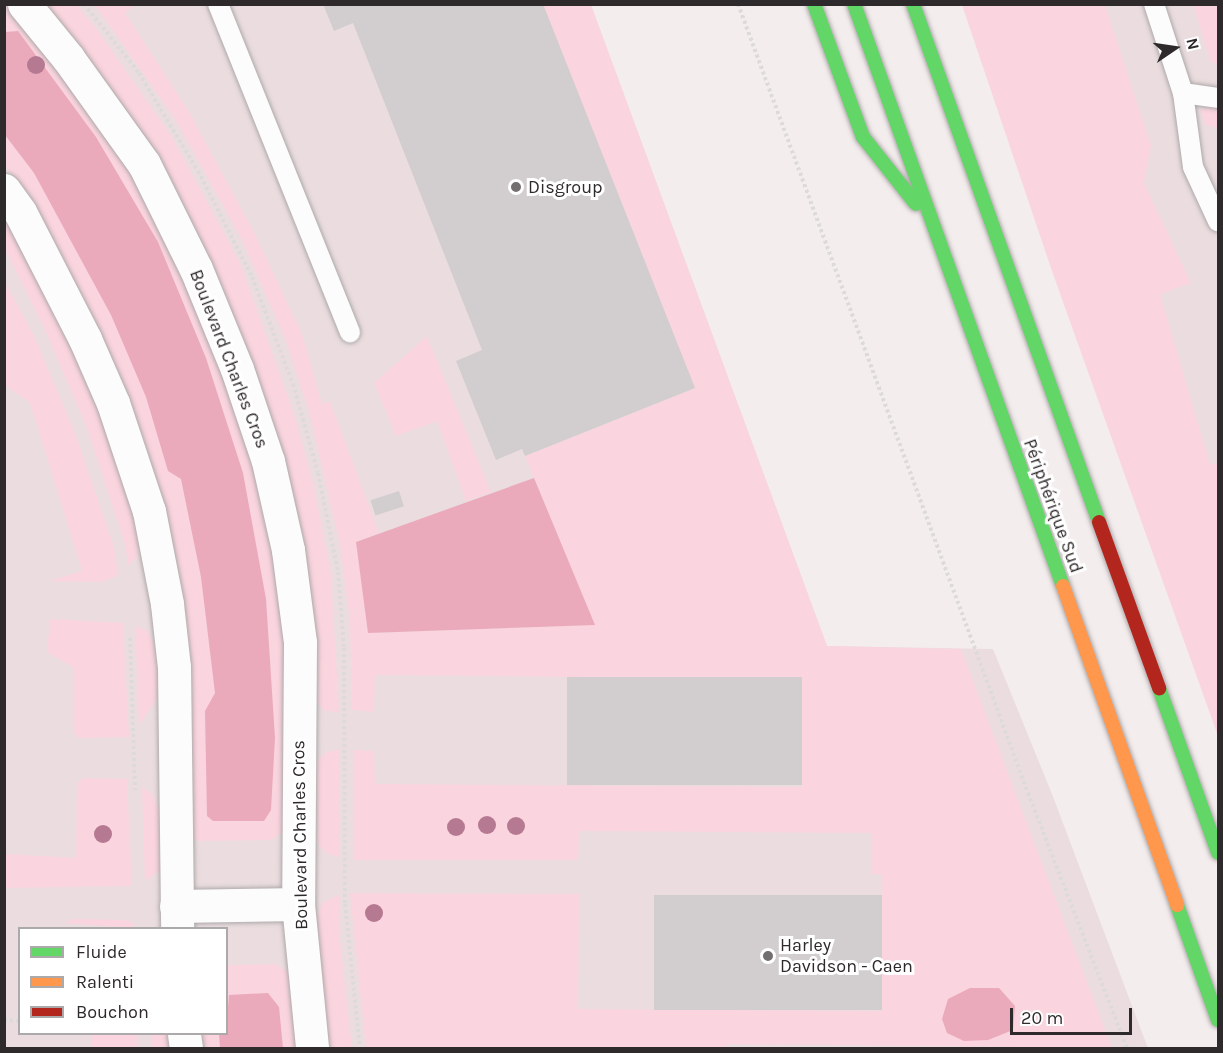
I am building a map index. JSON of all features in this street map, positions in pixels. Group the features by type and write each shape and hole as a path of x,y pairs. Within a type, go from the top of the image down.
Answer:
{"highway":[{"path":"814,4 863,137 932,224"},
{"name":"Périphérique Sud","path":"854,4 1218,1020"},
{"name":"Périphérique Sud","path":"912,4 1218,853"}],"street":[{"name":"Boulevard Charles Cros","path":"24,4 68,58 144,164 196,268 237,369 268,461 288,550 300,642 298,904 312,1048"},
{"path":"4,190 20,212 86,339 113,403 149,511 167,604 174,667 177,917 298,904"}],"lane":[{"path":"218,4 350,332"},
{"path":"1154,4 1183,93 1193,167 1218,220"},
{"path":"1183,93 1218,98"}],"path":[{"path":"738,4 1028,793 1127,1048"},
{"path":"130,626 135,801"}],"shaded area":[{"path":"8,4 107,131 174,247 239,408 271,544 287,654 283,832 271,840 198,841 189,837 183,706 193,690 177,560 161,491 152,485 22,188 5,166 4,5"},
{"path":"5,5 591,5 827,646 993,649 1052,794 1148,1048 5,1048"},
{"path":"39,5 77,5 98,31 172,137 241,265 295,417 314,487 331,574 339,712 325,711 313,699 247,362"},
{"path":"95,5 134,5 125,13 188,110 254,232 302,334 322,404 330,401 379,533 356,542 369,633 594,625 525,456 695,388 543,5 591,5 827,646 961,649 1112,1048 727,1044 726,1048 366,1048 350,893 579,894 578,1009 881,1011 882,874 871,874 871,833 579,831 578,860 353,860 353,750 374,751 375,784 801,787 802,679 375,675 374,712 352,710 350,620 340,545 309,411 285,338 241,238 175,119"},
{"path":"962,5 1105,5 1151,145 1144,183 1191,283 1160,294 1210,464 1218,463 1218,736 1052,271"},
{"path":"993,5 1218,5 1218,676"},
{"path":"1193,5 1218,5 1218,64 1211,62"},
{"path":"18,31 96,137 158,242 206,358 243,473 266,599 275,738 271,810 264,821 213,821 207,816 205,711 215,693 201,577 181,479 168,471 146,397 111,315 34,173 5,135 5,32"},
{"path":"1215,106 1218,108 1218,128 1205,125 1200,110"},
{"path":"4,213 101,405 138,529 137,558 128,565 125,544 87,428 45,330 5,249"},
{"path":"4,280 35,338 75,433 114,547 118,575 102,582 49,581 82,571 30,403 5,385"},
{"path":"427,336 491,492 466,501 437,421 396,436 374,383"},
{"path":"534,478 595,625 368,633 356,542"},
{"path":"50,619 123,623 129,737 79,738 73,732 73,667 47,652"},
{"path":"135,626 146,630 153,641 161,693 139,725"},
{"path":"340,749 339,857 326,853 317,843 316,762 325,753"},
{"path":"83,778 127,779 132,886 5,888 5,854 76,858 77,784"},
{"path":"142,787 153,795 159,810 161,870 145,881"},
{"path":"339,895 340,940 352,1048 328,1048 314,924 322,903"},
{"path":"73,919 125,920 133,923 133,927 119,927 64,923"},
{"path":"276,964 289,973 299,1048 197,1048 195,1035 228,1035 228,965"},
{"path":"970,988 999,988 1015,1006 1013,1030 988,1040 964,1041 947,1033 942,1019 948,999"},
{"path":"268,993 279,1007 283,1048 220,1048 219,1035 228,1035 229,995"},
{"path":"92,1035 137,1035 137,1048 92,1048"},
{"path":"151,1035 170,1035 170,1048 151,1048"}],"building":[{"name":"Disgroup","path":"323,4 543,4 695,388 525,456 522,449 496,460 456,361 482,350 353,23 334,31"},
{"path":"399,491 404,506 375,515 370,500"},
{"path":"567,677 802,677 802,785 567,785"},
{"name":"Harley Davidson - Caen","path":"654,895 882,895 882,1010 654,1010"}],"traffic: fast":[{"path":"814,4 863,137 916,204"},
{"path":"854,4 1063,586"},
{"path":"913,4 1099,522"},
{"path":"1159,688 1218,853"},
{"path":"1177,905 1218,1020"}],"traffic: slow":[{"path":"1063,586 1177,905"}],"traffic: jam":[{"path":"1099,522 1159,688"}],"place":[{"name":"Disgroup","path":"516,187"},
{"name":"Harley Davidson - Caen","path":"768,956"}]}
